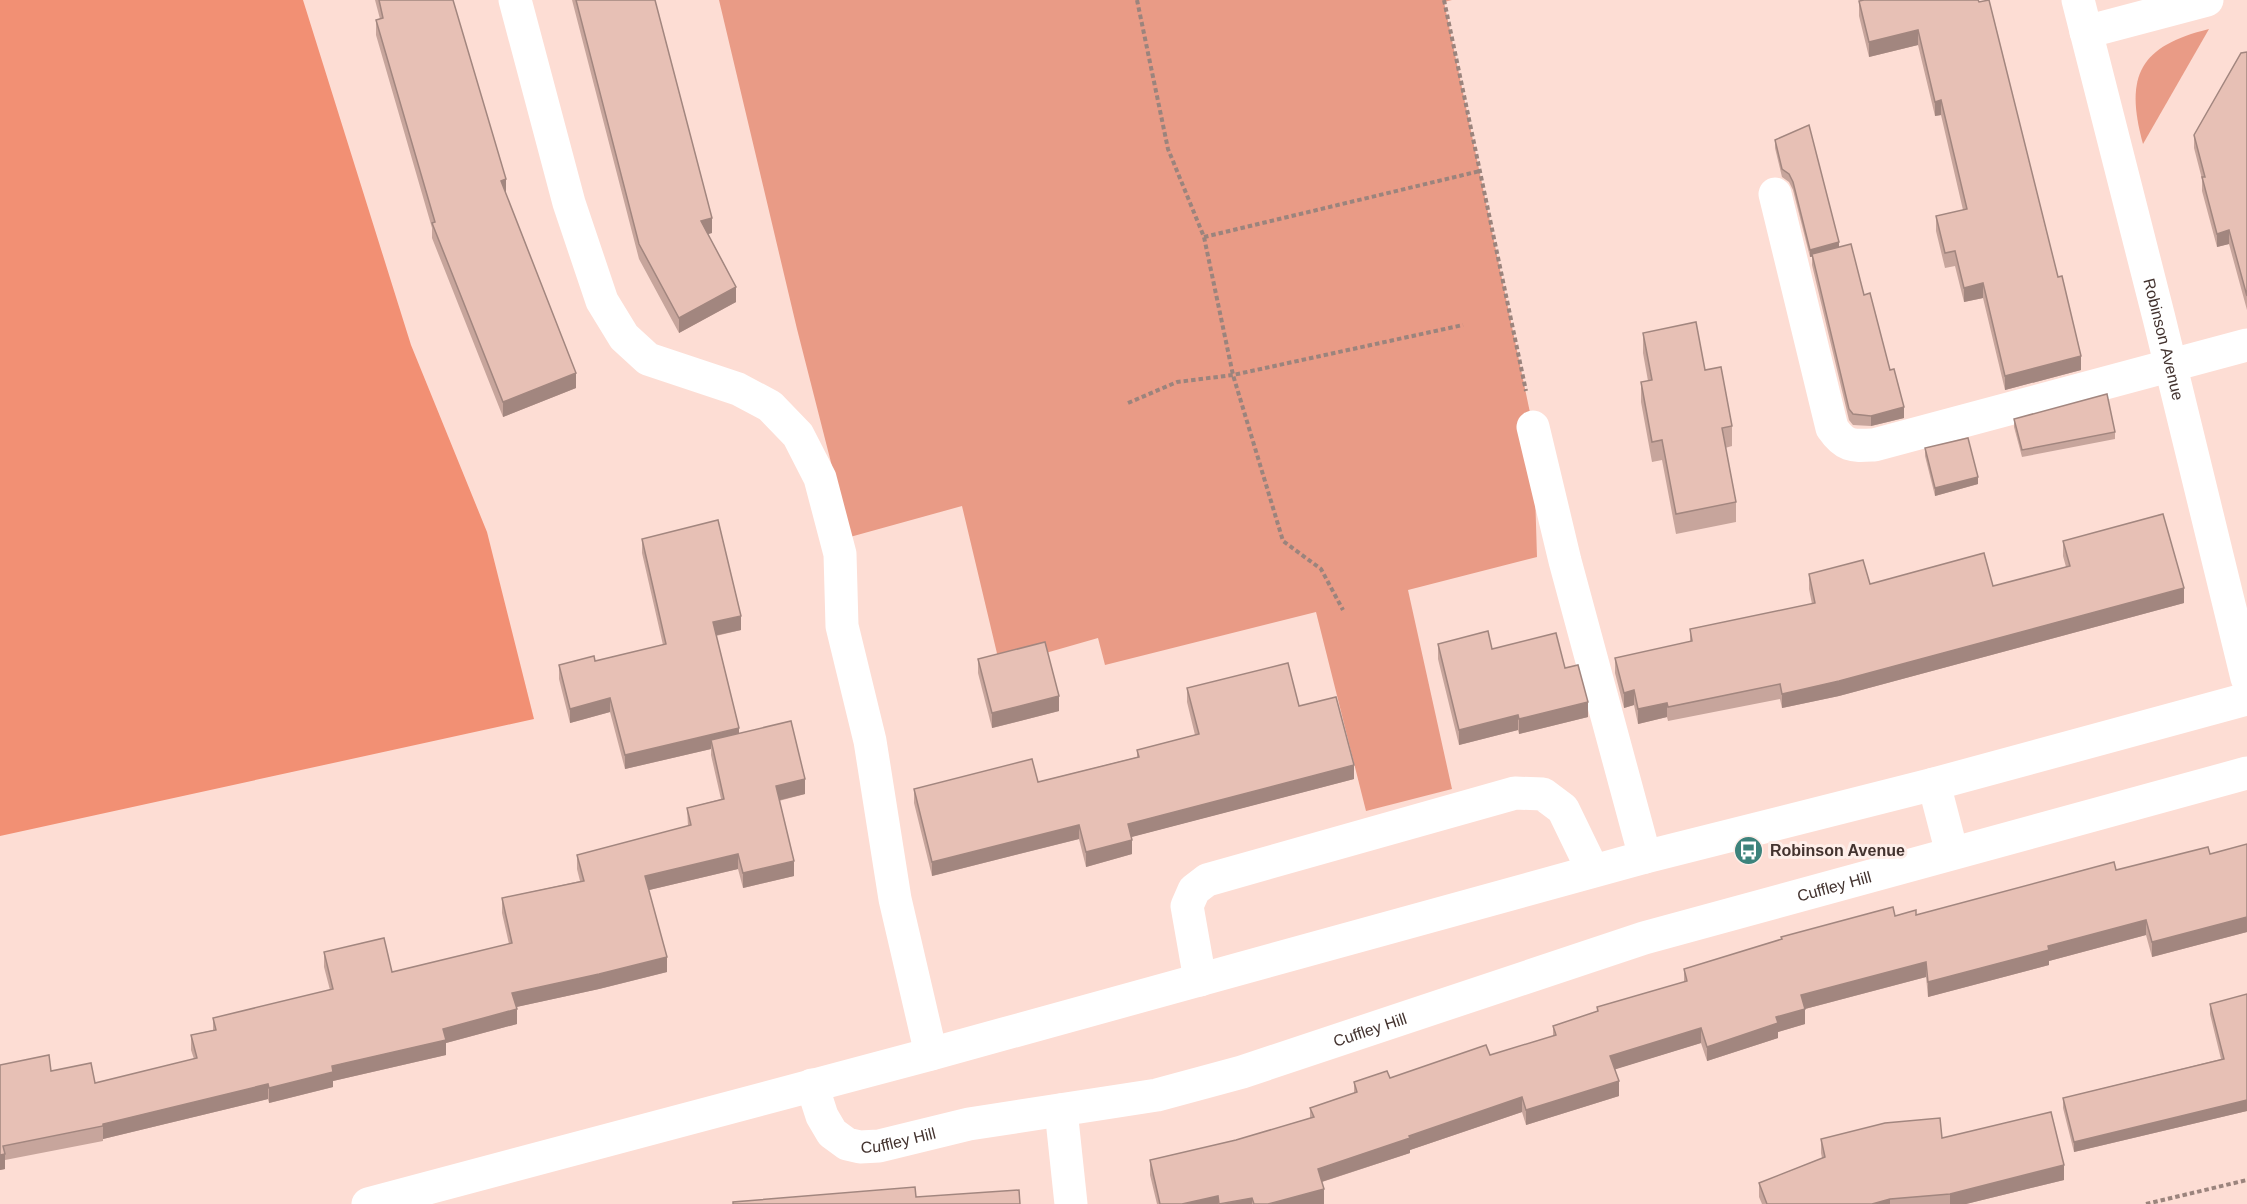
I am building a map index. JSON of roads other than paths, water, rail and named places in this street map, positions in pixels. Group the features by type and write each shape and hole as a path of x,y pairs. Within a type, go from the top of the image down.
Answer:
{"street":[{"path":"515,0 569,203 602,301 624,337 648,358 738,389 770,406 798,435 820,478 840,554 842,626 870,741 895,899 932,1054"},
{"name":"Robinson Avenue","path":"2078,0 2247,678"},
{"path":"2086,32 2206,0"},
{"path":"1775,194 1832,428 1840,440 1853,446 1874,445 2247,345"},
{"path":"1533,427 1565,561 1645,857"},
{"path":"368,1204 932,1054 1645,857 1934,784 2247,699"},
{"name":"Cuffley Hill","path":"812,1086 822,1116 832,1133 847,1144 860,1147 879,1146 969,1124 1157,1095 1242,1072 1644,938 2247,773"},
{"path":"1934,784 1952,853"},
{"path":"1200,980 1187,906 1194,890 1207,880 1515,793 1543,794 1563,809 1593,871"},
{"path":"1061,1110 1071,1204"}],"place":[{"name":"Robinson Avenue","path":"1749,850"}]}
